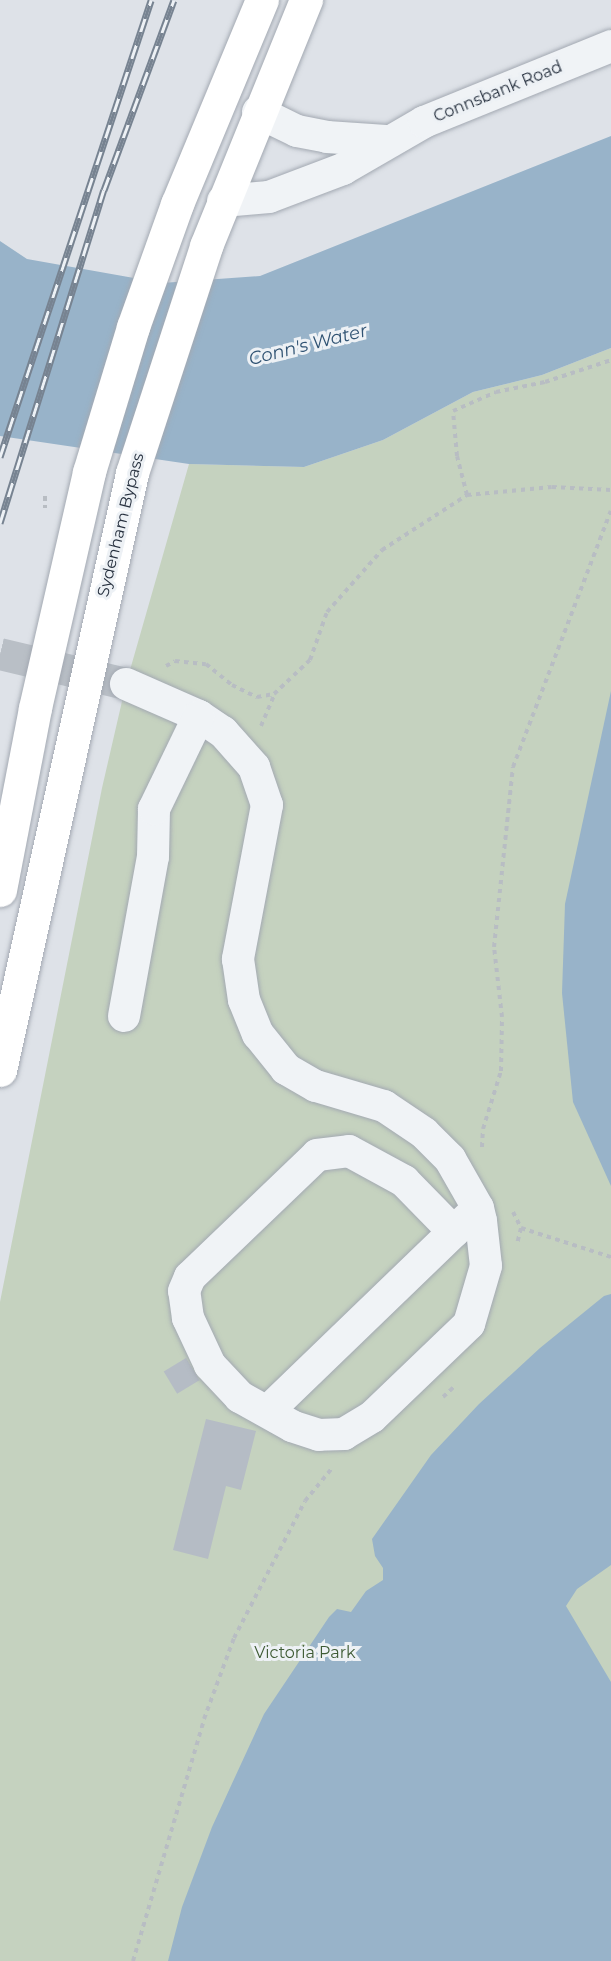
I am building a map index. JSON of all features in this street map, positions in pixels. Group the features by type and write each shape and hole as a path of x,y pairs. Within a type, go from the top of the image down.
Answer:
{"highway":[{"path":"0,890 35,708 89,472 133,327 166,233 262,0"},
{"name":"Sydenham Bypass","path":"0,1070 132,472 206,246 258,112 306,0"}],"street":[{"name":"Connsbank Road","path":"223,201 269,197 343,170 386,141 611,46"},
{"name":"Connsbank Road","path":"258,112 297,131 327,138 386,141"},
{"path":"137,688 199,716 223,732 254,767 267,805 238,959 244,1000 258,1034 286,1069 316,1086 384,1106 424,1133 450,1159 478,1208 486,1266 469,1324 372,1417 344,1434 319,1435 292,1426 269,1410 240,1397 210,1365 188,1318 184,1291 189,1277 317,1155 349,1151 404,1181 454,1232"},
{"path":"124,1016 153,857 154,809 199,716"},
{"path":"269,1410 478,1208"}],"path":[{"path":"467,495 457,456 453,411 496,392 545,382 611,360"},
{"path":"137,688 152,674 175,661 206,664 232,685 256,697 274,694 310,660 327,612 382,550 467,495 552,487 611,490"},
{"path":"521,1228 611,1257"}],"green space":[{"name":"Victoria Park","path":"611,348 611,1961 0,1961 0,1302 102,788 126,684 189,464 304,467 383,440 473,392 542,375"}],"water":[{"name":"Conn's Water","path":"611,136 611,348 542,375 473,392 383,440 304,467 189,464 0,436 0,241 27,259 162,283 260,276"},
{"path":"611,691 611,1186 573,1102 562,993 565,904"},
{"path":"611,1294 611,1565 577,1589 566,1606 611,1682 611,1961 168,1961 182,1907 212,1827 264,1714 329,1617 337,1609 351,1612 366,1591 383,1580 383,1568 375,1556 372,1539 431,1455 479,1404 540,1348 604,1296"}],"building":[{"path":"186,1358 199,1380 177,1394 164,1371"},
{"path":"206,1419 256,1431 241,1490 226,1486 208,1559 173,1550"}],"tunnel":[{"path":"0,654 126,684"}],"railway":[{"path":"0,457 151,0"},
{"path":"0,523 104,190 174,0"}]}
